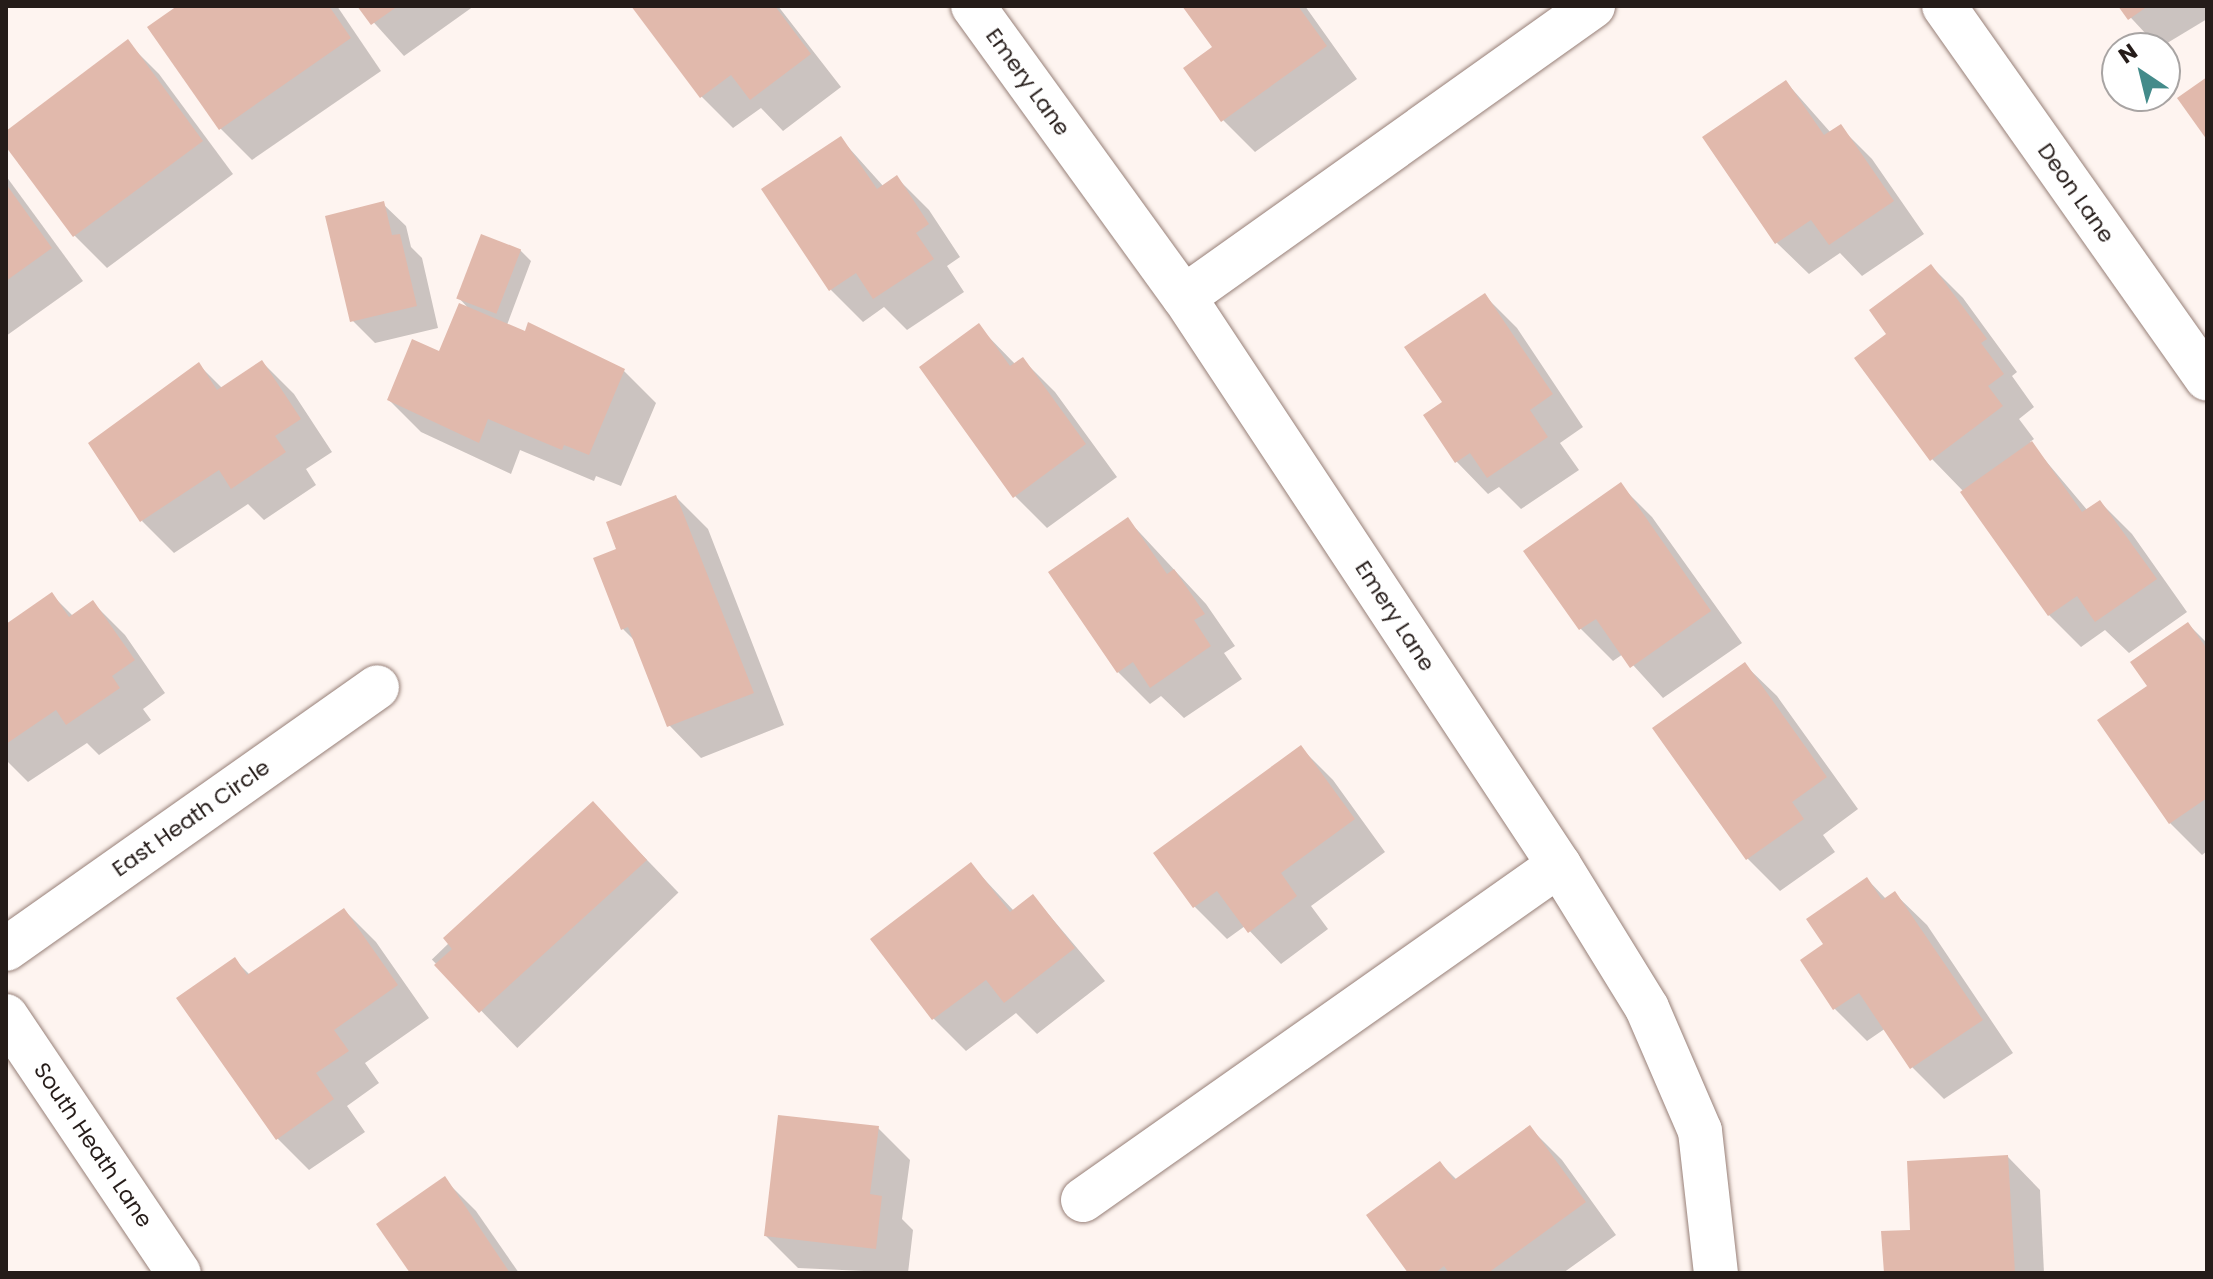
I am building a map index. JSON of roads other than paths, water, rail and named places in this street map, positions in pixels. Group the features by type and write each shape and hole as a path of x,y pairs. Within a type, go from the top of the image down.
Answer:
{"street":[{"name":"Emery Lane","path":"973,6 1184,297 1559,865 1647,1008 1700,1131 1716,1273"},
{"path":"1184,297 1593,6"},
{"name":"Deon Lane","path":"1944,6 2207,379"},
{"name":"East Heath Circle","path":"6,949 377,687"},
{"path":"1083,1200 1559,865"},
{"name":"South Heath Lane","path":"6,1016 179,1273"}]}
